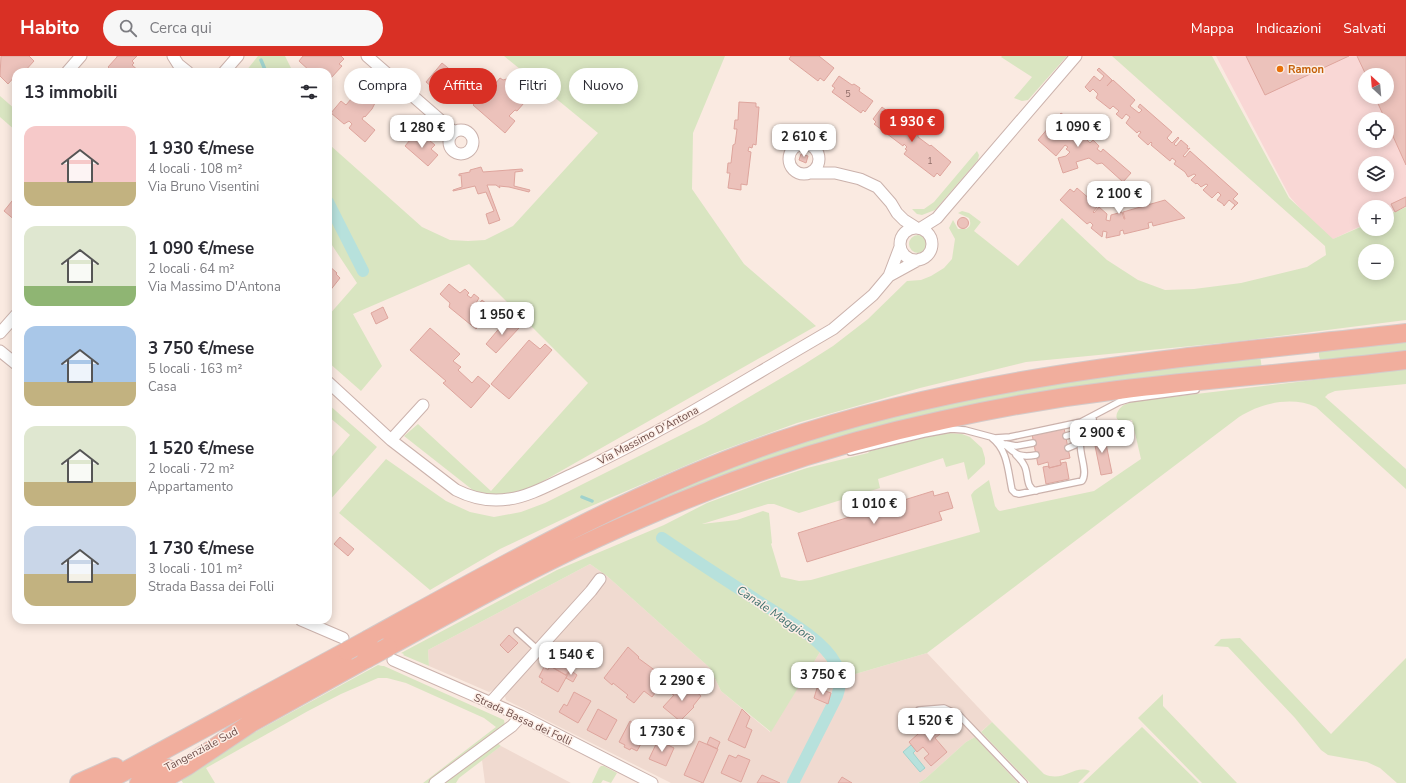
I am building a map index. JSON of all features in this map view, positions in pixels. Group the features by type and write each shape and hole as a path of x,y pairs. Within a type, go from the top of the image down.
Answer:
{"highway":[{"path":"104,783 229,716 345,645 369,639 538,546 643,495 735,457 836,423 894,407 1001,384 1201,355 1406,333"},
{"path":"156,783 187,766 264,715 366,659 391,654 514,580 588,542 677,503 813,454 890,432 942,420 1067,397 1120,390 1406,360"},
{"name":"Tangenziale Sud","path":"138,783 264,715"},
{"path":"79,783 229,716"}],"street":[{"path":"70,68 81,56"},
{"path":"173,56 178,64 183,68"},
{"path":"228,68 238,56"},
{"path":"367,56 454,132"},
{"name":"Via Massimo D'Antona","path":"889,276 905,231 918,228 937,218 1076,56"},
{"path":"835,173 818,158 815,149 806,144 801,144 792,149 789,158 792,168 800,173 835,173 860,179 877,187 904,220 929,234 932,244"},
{"path":"809,173 816,167 818,158"},
{"name":"Via Massimo D'Antona","path":"332,386 391,440 456,490 468,496 493,500 510,500 532,492 628,448 833,328 873,294 889,276 928,254 942,212"},
{"path":"897,213 900,242 905,256 910,259 920,259"},
{"path":"0,333 12,320"},
{"path":"0,351 12,361"},
{"path":"391,440 423,405"},
{"path":"490,703 591,591 600,579"},
{"path":"308,624 345,645"},
{"name":"Strada Bassa dei Folli","path":"391,654 490,703 521,716 652,783"},
{"path":"436,783 512,726 521,716"}],"lane":[{"path":"1273,380 1323,369"},
{"path":"845,453 951,429 965,430 1000,438 1010,438 1087,420 1119,402 1129,399 1206,389"},
{"path":"1066,436 1076,434 1087,426 1101,412"},
{"path":"1068,448 1076,445 1087,426"},
{"path":"988,436 1012,446 1033,443"},
{"path":"988,436 997,441 1003,451 1014,491 1019,494 1079,482 1084,479 1085,475 1079,447 1081,438"},
{"path":"1002,443 1020,456 1036,455"},
{"path":"1013,452 1025,466 1032,490 1038,490"},
{"path":"760,472 788,464 822,458"},
{"path":"517,631 538,650"},
{"path":"919,710 944,708 959,715 1024,783"}],"shaded area":[{"path":"1216,56 1406,56 1406,206 1394,211 1394,200 1358,200 1358,227 1329,241 1290,197"},
{"path":"590,564 607,576 710,668 721,691 770,732 820,652 830,666 835,680 927,653 992,722 975,737 966,742 925,779 918,783 671,783 506,700 505,696 507,692 598,589 606,576 592,580 587,589 495,689 489,692 429,666 428,650"},
{"path":"501,746 571,783 485,783 482,760"}],"green space":[{"path":"258,56 285,56 291,68 248,68"},
{"path":"504,56 725,56 693,133 692,189 744,264 816,326 531,488 501,496 474,491 404,436 418,424 491,491 588,383 469,264 353,314 382,366 361,391 332,366 332,311 357,283 332,245 332,147 422,227 450,240 485,240 513,226 598,133 561,103 561,68 519,68"},
{"path":"1067,56 1028,100 1022,101 1014,98 1032,77 1001,57"},
{"path":"1112,56 1212,56 1289,198 1333,239 1358,228 1358,236 1394,236 1394,212 1406,207 1406,320 1233,342 1026,362 920,388 797,423 715,453 582,510 500,549 430,590 339,513 386,459 446,501 470,512 494,517 521,512 545,503 705,423 833,346 868,319 907,281 921,280 944,268 952,259 955,239 949,228 953,220 958,229 966,229 970,225 969,218 958,213 962,211 969,213 981,222 974,231 1018,266 1062,218 1107,260 1138,280 1165,290 1194,289 1241,283 1307,267 1326,255 1325,246"},
{"path":"0,96 12,106 12,128 0,117"},
{"path":"977,151 979,155 978,160 935,210 922,215 917,214 912,209 924,209 934,202"},
{"path":"918,235 924,238 927,244 924,250 918,253 912,250 909,244 912,238"},
{"path":"1406,339 1406,353 1321,363 1319,356 1319,349"},
{"path":"1260,355 1262,369 968,406 861,431 770,459 651,504 580,536 482,585 620,513 770,452 858,424 998,392"},
{"path":"1406,369 1406,384 1335,391 1325,397 1406,469 1406,489 1316,407 1297,402 1287,402 1257,408 1239,417 927,653 835,680 830,666 820,652 771,732 721,691 710,668 607,576 590,564 428,650 429,666 401,653 557,570 664,525 707,503 807,468 868,453 870,451 949,433 962,434 970,437 982,448 985,458 985,464 968,480 964,462 946,467 943,458 878,479 880,488 799,513 774,504 768,504 702,524 737,520 763,511 769,513 771,544 781,577 799,581 811,580 980,532 971,495 989,480 995,506 1000,511 1094,491 1141,459 1132,420 1119,420 1116,417 1120,409 1128,403"},
{"path":"332,408 377,447 332,498 332,456 350,435 332,419"},
{"path":"1240,638 1331,734 1406,658 1406,783 1397,783 1380,768 1367,762 1328,755 1321,750 1295,718 1228,647 1214,646 1221,639"},
{"path":"378,665 384,666 504,720 505,726 430,783 423,783 496,727 484,718 406,683 387,678 378,678 341,694 308,711 206,768 215,783 183,783 181,780 235,743"},
{"path":"1163,694 1163,706 1237,783 1202,783 1138,718"},
{"path":"992,722 1044,774 1057,776 1084,769 1090,771 1078,783 1030,783 981,732"},
{"path":"1142,727 1199,783 1083,783"},
{"path":"975,737 1018,783 918,783 925,779 966,742"},
{"path":"496,742 501,746 459,778 456,783 442,783"},
{"path":"601,766 604,766 617,773 611,783 603,780 601,783 592,783"}],"water":[{"path":"911,745 916,750 913,753 925,768 920,772 903,752"}],"building":[{"path":"1,56 29,56 34,61 28,68 12,68 12,80 8,84 0,76"},
{"path":"137,56 132,61 134,63 132,65 135,68 109,68 108,67 117,57"},
{"path":"303,56 341,56 344,59 339,64 342,66 332,77 332,68 307,68 299,61"},
{"path":"791,56 819,56 834,68 824,81 820,78 818,81 789,59"},
{"path":"1246,56 1349,56 1265,95"},
{"path":"1357,56 1406,56 1406,165 1394,138 1394,112 1382,112 1378,104 1394,104 1394,68 1363,68"},
{"path":"442,63 448,68 438,68"},
{"path":"1099,68 1112,80 1107,86 1113,80 1135,100 1130,106 1139,113 1142,110 1138,107 1140,104 1172,132 1167,138 1172,143 1178,137 1179,138 1174,144 1176,146 1181,140 1188,146 1188,149 1190,148 1183,156 1185,157 1190,151 1238,194 1233,199 1238,203 1231,210 1235,205 1229,200 1224,206 1217,200 1221,195 1218,192 1212,198 1203,190 1208,185 1206,184 1201,187 1197,183 1196,184 1191,180 1196,175 1194,174 1188,177 1185,172 1174,164 1176,161 1172,158 1170,161 1151,145 1151,142 1148,145 1138,136 1141,132 1139,131 1137,133 1126,123 1130,117 1126,114 1122,119 1116,114 1119,111 1113,106 1110,109 1096,98 1098,94 1093,89 1090,92 1085,87 1094,76 1100,81 1104,76 1097,70"},
{"path":"839,76 852,85 854,84 860,88 859,91 873,101 865,112 863,110 861,113 832,92 835,88 832,86"},
{"path":"500,78 505,79 505,104 523,104 517,111 515,110 509,116 515,121 505,133 473,105 497,104 497,82"},
{"path":"341,101 345,104 374,104 372,109 362,119 375,130 365,142 349,128 352,124 349,121 344,124 332,114"},
{"path":"739,102 756,103 756,107 759,107 756,145 753,144 752,148 749,147 748,151 751,152 747,185 741,184 741,190 728,188 730,173 727,173 728,163 731,163 733,145 735,144 737,129 734,129 735,120 738,120"},
{"path":"882,107 895,117 897,115 905,121 904,124 918,134 918,137 930,146 931,145 951,162 940,176 937,173 934,177 904,154 907,147 904,144 903,146 874,124 876,122 873,119"},
{"path":"1061,113 1069,119 1067,122 1071,126 1073,123 1089,136 1086,139 1090,143 1093,140 1099,146 1097,149 1101,152 1103,149 1131,173 1123,182 1102,163 1097,164 1089,158 1076,162 1078,168 1063,173 1058,158 1066,156 1070,152 1066,149 1068,147 1065,145 1056,156 1038,140"},
{"path":"415,134 420,139 424,136 435,145 431,149 438,155 428,166 405,146"},
{"path":"801,154 808,156 806,163 799,160"},
{"path":"481,167 483,172 522,169 523,171 515,172 514,186 530,190 529,192 509,187 499,186 500,188 496,185 487,185 500,220 489,224 486,214 494,211 486,192 478,194 475,186 453,191 462,187 461,175 459,176 459,174 470,172 470,170"},
{"path":"1077,188 1098,206 1093,212 1094,213 1099,207 1107,214 1106,220 1110,221 1111,215 1122,212 1125,219 1123,212 1165,200 1185,218 1153,226 1152,222 1148,223 1149,228 1124,234 1123,230 1120,231 1120,235 1106,238 1107,232 1103,231 1102,237 1091,228 1093,225 1090,222 1087,224 1060,200 1070,189 1074,192"},
{"path":"1406,197 1406,206 1395,212 1394,203"},
{"path":"12,201 12,218 4,211"},
{"path":"963,217 967,219 969,223 967,227 963,229 959,227 957,223 959,219"},
{"path":"332,269 340,278 332,288"},
{"path":"449,284 460,293 465,289 469,293 467,295 471,298 474,294 479,298 476,303 478,305 482,300 493,309 488,314 488,319 481,327 479,326 476,329 449,307 450,303 440,294"},
{"path":"383,307 388,318 376,324 371,313"},
{"path":"508,318 519,328 496,353 486,344"},
{"path":"430,328 460,354 453,361 461,367 458,370 472,383 478,376 490,386 471,408 443,383 446,381 410,350"},
{"path":"529,340 540,349 545,344 552,350 509,399 491,384"},
{"path":"1064,428 1070,458 1060,460 1061,465 1049,468 1048,462 1038,465 1032,434"},
{"path":"1104,434 1112,473 1101,475 1093,436"},
{"path":"1066,462 1069,479 1046,484 1043,467 1049,466 1049,468"},
{"path":"933,491 934,496 948,492 953,508 939,512 942,520 807,562 798,533"},
{"path":"340,537 354,549 348,556 334,544"},
{"path":"509,635 518,643 508,653 500,645"},
{"path":"628,647 639,657 638,658 660,674 656,679 662,684 652,697 644,691 634,703 626,697 628,695 604,678"},
{"path":"551,655 570,670 566,675 546,662"},
{"path":"550,666 567,676 558,692 541,682 543,679 539,677 544,667 548,670"},
{"path":"570,670 577,675 573,682 566,678"},
{"path":"685,682 701,696 693,706 694,707 680,721 663,707 674,695 672,694"},
{"path":"817,688 831,693 828,704 814,698"},
{"path":"574,692 591,701 578,723 559,712 564,704 567,706"},
{"path":"598,709 617,720 606,740 587,730"},
{"path":"742,709 750,717 746,727 752,730 745,748 728,740"},
{"path":"935,719 945,730 935,738 947,752 931,766 924,758 929,754 923,747 917,752 909,742"},
{"path":"630,721 642,727 640,730 647,733 637,751 624,747 625,745 619,742"},
{"path":"710,737 720,742 717,749 707,744"},
{"path":"658,740 674,748 666,766 649,759"},
{"path":"699,741 718,749 703,783 684,775"},
{"path":"729,755 736,758 738,755 750,760 741,782 721,773"},
{"path":"762,775 780,783 757,783"},
{"path":"842,777 852,783 838,783"}],"waterway":[{"path":"261,60 264,68"},
{"path":"332,210 363,271"},
{"path":"582,497 592,501"},
{"name":"Canale Maggiore","path":"662,538 811,636 821,645 836,664 840,680 837,696 793,783"}],"place":[{"name":"Ramon","path":"1280,69"}]}
